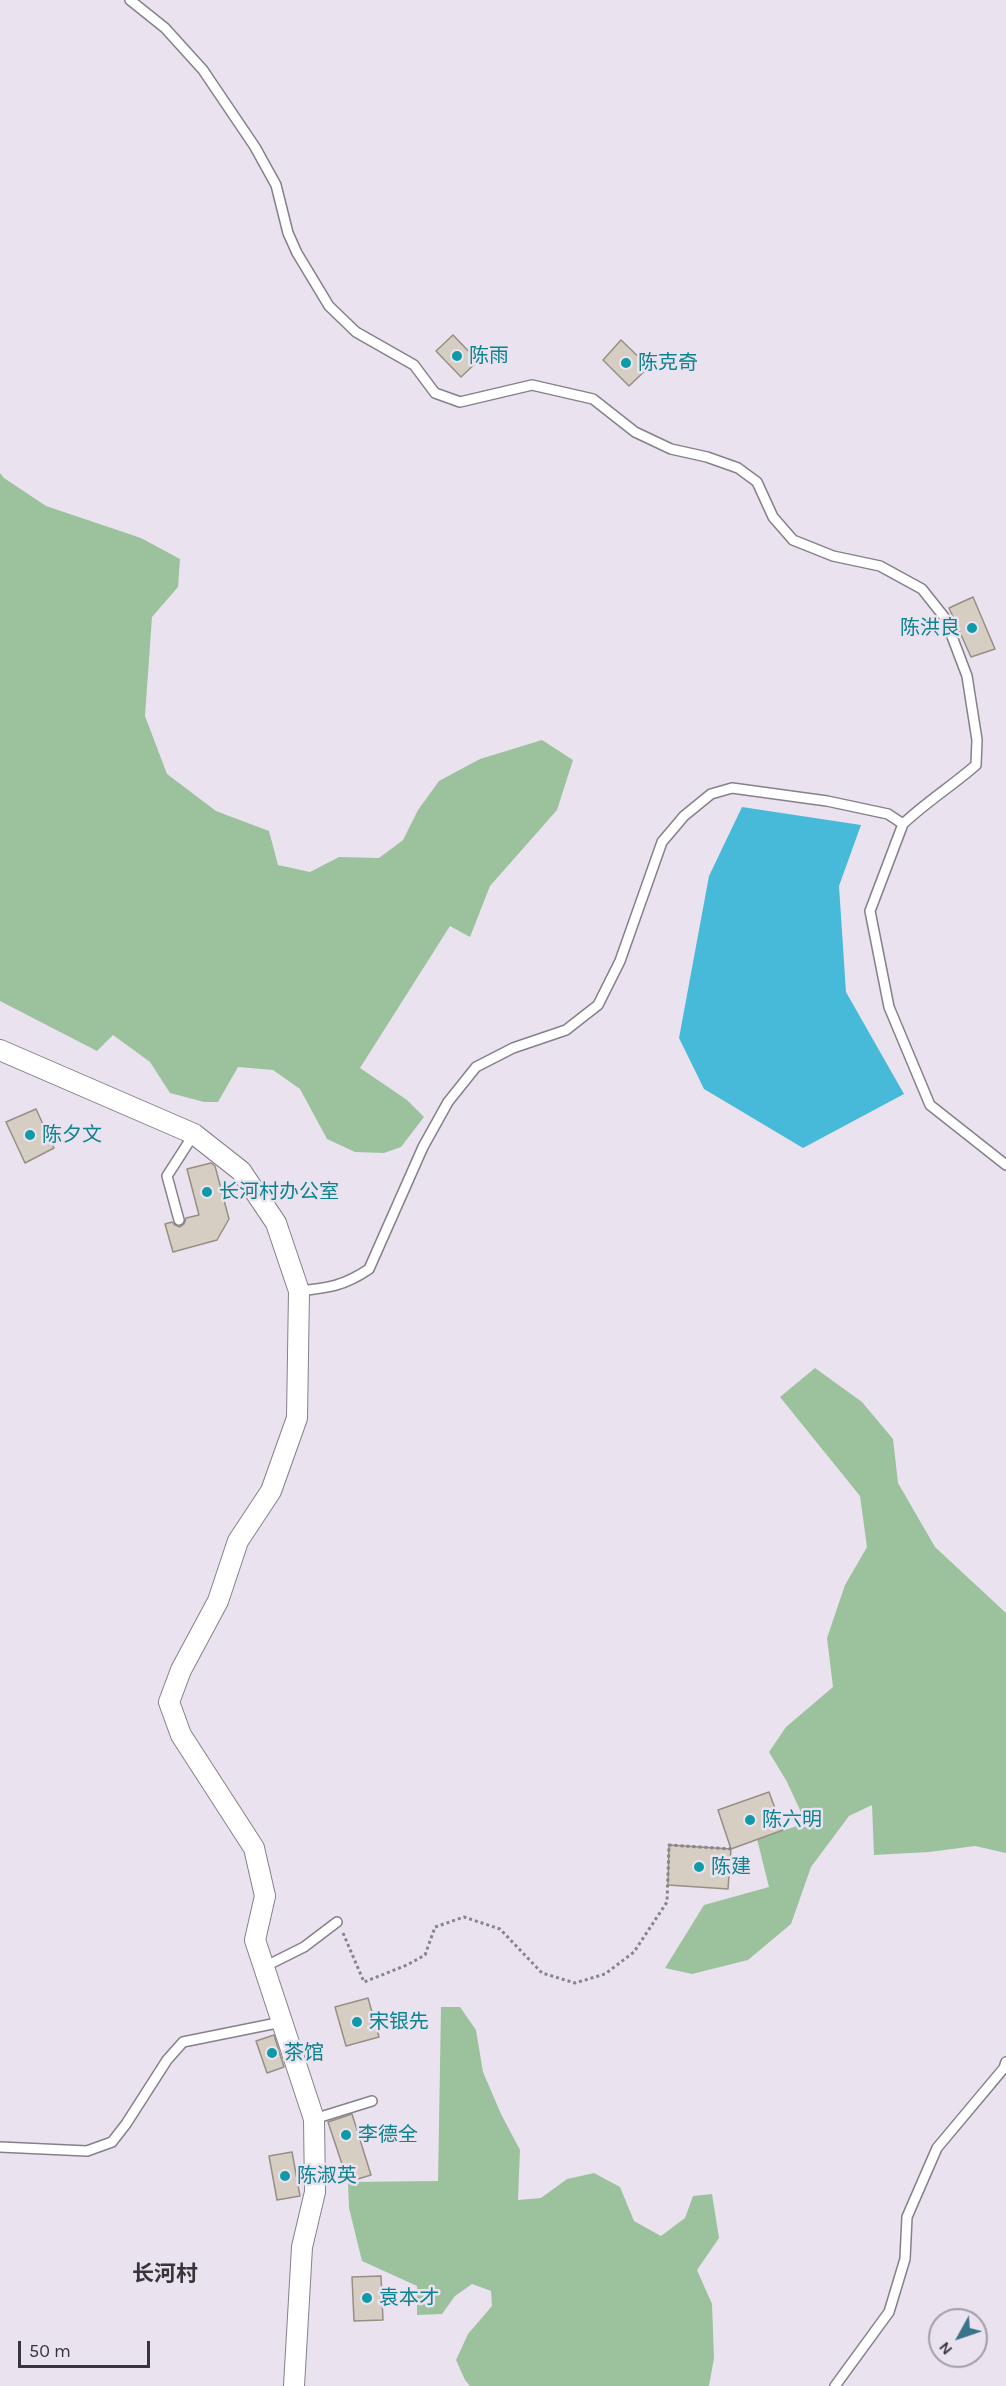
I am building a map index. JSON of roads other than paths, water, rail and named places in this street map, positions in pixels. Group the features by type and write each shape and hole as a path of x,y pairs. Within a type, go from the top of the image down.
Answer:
{"street":[{"path":"0,1050 194,1134 241,1171 276,1223 299,1291 297,1418 271,1491 237,1541 218,1601 181,1670 169,1702 181,1735 254,1848 265,1896 255,1940 314,2119 315,2192 302,2247 292,2374 294,2386"}],"lane":[{"path":"130,0 165,28 203,70 255,147 276,185 288,233 297,253 329,306 356,332 414,365 435,393 460,402 532,385 593,399 635,432 671,449 707,457 738,468 757,482 773,518 793,540 832,556 880,566 922,588 945,618 967,676 977,740 976,765 953,785 924,804 903,824 870,911 889,1007 930,1105 1006,1165"},
{"path":"299,1291 336,1287 369,1269 423,1146 448,1102 476,1067 513,1048 566,1030 597,1005 620,961 662,842 684,816 711,794 732,788 826,801 888,814 903,824"},
{"path":"179,1220 167,1176 194,1134"},
{"path":"264,1966 304,1947 337,1922"},
{"path":"0,2147 87,2151 112,2142 167,2060 183,2042 282,2022"},
{"path":"835,2386 889,2312 905,2259 907,2217 937,2148 1004,2068 1006,2062"},
{"path":"314,2119 372,2101"}],"water":[{"path":"742,807 861,825 839,886 846,992 904,1094 803,1148 704,1089 679,1038 709,876"}],"place":[{"name":"陈雨","path":"457,356"},
{"name":"陈克奇","path":"626,363"},
{"name":"陈洪良","path":"972,628"},
{"name":"陈夕文","path":"30,1135"},
{"name":"长河村办公室","path":"207,1192"},
{"name":"陈六明","path":"750,1820"},
{"name":"陈建","path":"699,1867"},
{"name":"宋银先","path":"357,2022"},
{"name":"茶馆","path":"272,2053"},
{"name":"李德全","path":"346,2135"},
{"name":"陈淑英","path":"285,2176"},
{"name":"袁本才","path":"367,2298"}],"district":[{"name":"长河村","path":"165,2275"}]}
